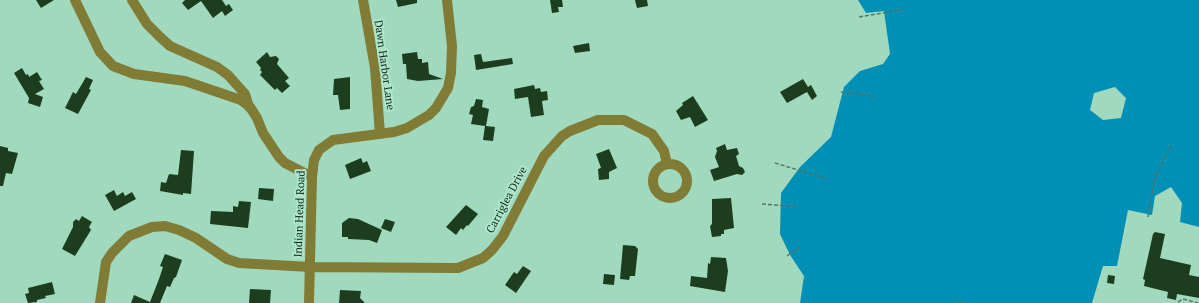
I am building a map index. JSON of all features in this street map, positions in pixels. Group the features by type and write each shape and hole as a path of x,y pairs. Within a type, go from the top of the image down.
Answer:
{"street":[{"path":"75,0 100,52 113,66 134,74 185,81 200,85 233,96 250,107"},
{"path":"132,0 148,24 170,46 217,67 228,75 245,94 263,133 279,157 285,163 312,177"},
{"name":"Dawn Harbor Lane","path":"363,0 375,68 380,134"},
{"name":"Indian Head Road","path":"309,303 312,177 314,160 319,150 327,143 340,138 380,134 407,128 418,122 436,108 448,88 452,61 447,0"},
{"name":"Carriglea Drive","path":"100,303 106,262 112,253 129,236 152,227 165,226 179,230 196,238 227,259 239,263 310,267 458,268 483,258 503,236 544,156 559,139 570,131 598,120 624,120 652,134 664,151 667,164"}],"path":[{"path":"859,17 905,9"},
{"path":"841,92 874,96"},
{"path":"1148,217 1155,178 1172,144"},
{"path":"775,163 828,179"},
{"path":"762,204 800,207"},
{"path":"787,256 800,247"},
{"path":"1178,302 1183,299 1198,303"}],"water":[{"path":"858,0 1199,0 1199,227 1180,222 1182,203 1171,187 1155,196 1152,215 1128,210 1117,266 1103,266 1092,303 800,303 804,276 790,255 780,234 781,193 800,167 831,137 844,87 860,71 883,64 890,54 884,11 866,13","holes":["1115,87 1126,98 1121,118 1103,120 1090,110 1094,93"]}],"building":[{"path":"36,0 54,0 41,8"},
{"path":"185,0 222,0 226,6 229,4 233,10 225,16 222,11 213,18 201,1 188,10 182,3"},
{"path":"396,0 417,0 417,3 398,7"},
{"path":"550,0 562,0 563,7 558,7 559,12 552,13"},
{"path":"635,0 647,0 648,6 637,8"},
{"path":"589,43 590,51 575,53 573,46"},
{"path":"267,52 270,57 276,56 279,59 277,64 289,78 285,81 290,86 282,93 277,88 275,90 260,75 262,72 260,70 261,68 256,62"},
{"path":"417,52 418,59 422,59 422,63 428,62 429,74 443,79 418,81 407,79 406,64 403,64 402,54"},
{"path":"481,54 483,62 512,58 513,64 476,70 474,55"},
{"path":"22,68 29,77 37,72 42,80 39,81 44,89 35,94 43,97 40,107 28,103 29,98 14,73"},
{"path":"86,77 93,80 89,89 91,90 78,114 65,108 73,92 76,94"},
{"path":"350,77 350,109 340,110 338,95 333,95 334,79"},
{"path":"803,79 808,87 811,85 817,96 812,100 807,92 787,103 780,92"},
{"path":"534,85 535,89 540,88 541,92 547,91 548,100 542,101 544,115 531,117 528,97 515,99 514,89"},
{"path":"693,96 708,120 695,127 690,117 681,120 676,111 683,105 682,103"},
{"path":"476,99 483,100 482,107 489,109 486,126 495,127 493,141 483,140 485,126 471,124 473,115 469,114"},
{"path":"725,144 727,150 737,148 739,154 736,156 739,166 743,168 745,172 742,175 737,174 714,181 710,170 719,167 715,157 717,151 716,148"},
{"path":"0,146 8,148 8,151 18,153 12,174 6,173 3,186 0,186"},
{"path":"609,149 617,168 609,172 609,179 599,180 598,169 601,168 596,154"},
{"path":"181,150 194,151 191,194 183,193 183,195 160,191 161,182 166,183 169,174 178,175"},
{"path":"361,158 363,163 367,161 371,171 350,179 345,165"},
{"path":"259,188 274,189 273,201 258,199"},
{"path":"114,190 117,196 123,192 125,196 132,192 136,199 114,211 105,195"},
{"path":"731,198 734,228 724,230 724,234 721,234 721,236 712,237 710,226 712,224 712,199"},
{"path":"239,201 251,202 248,228 210,224 211,211 233,212 233,206 238,207"},
{"path":"466,205 478,214 468,226 467,225 463,230 461,228 456,235 446,227"},
{"path":"82,216 92,222 89,227 91,230 75,256 62,249 73,227 73,222 76,219 79,221"},
{"path":"349,218 358,219 382,230 377,243 369,240 348,239 348,237 342,237 342,223"},
{"path":"385,219 395,222 391,232 381,228"},
{"path":"1155,232 1165,234 1160,258 1191,265 1189,275 1199,277 1199,298 1177,294 1176,300 1167,298 1168,292 1144,286 1145,280 1143,279 1153,234"},
{"path":"623,245 635,246 638,249 635,276 630,276 629,280 620,279"},
{"path":"165,254 182,260 176,277 174,278 170,287 167,286 160,303 131,303 134,295 150,302 163,267 160,266"},
{"path":"711,257 726,258 728,271 725,292 690,286 691,276 707,278 708,263 710,264"},
{"path":"523,266 531,271 516,293 505,285 514,272 517,274"},
{"path":"604,274 615,275 614,285 603,284"},
{"path":"1108,275 1115,276 1114,284 1107,283"},
{"path":"52,282 55,294 45,296 46,298 37,300 37,302 28,303 25,294 29,293 28,288"},
{"path":"250,289 271,290 270,303 249,303"},
{"path":"340,290 361,291 360,298 365,303 339,303"}]}
